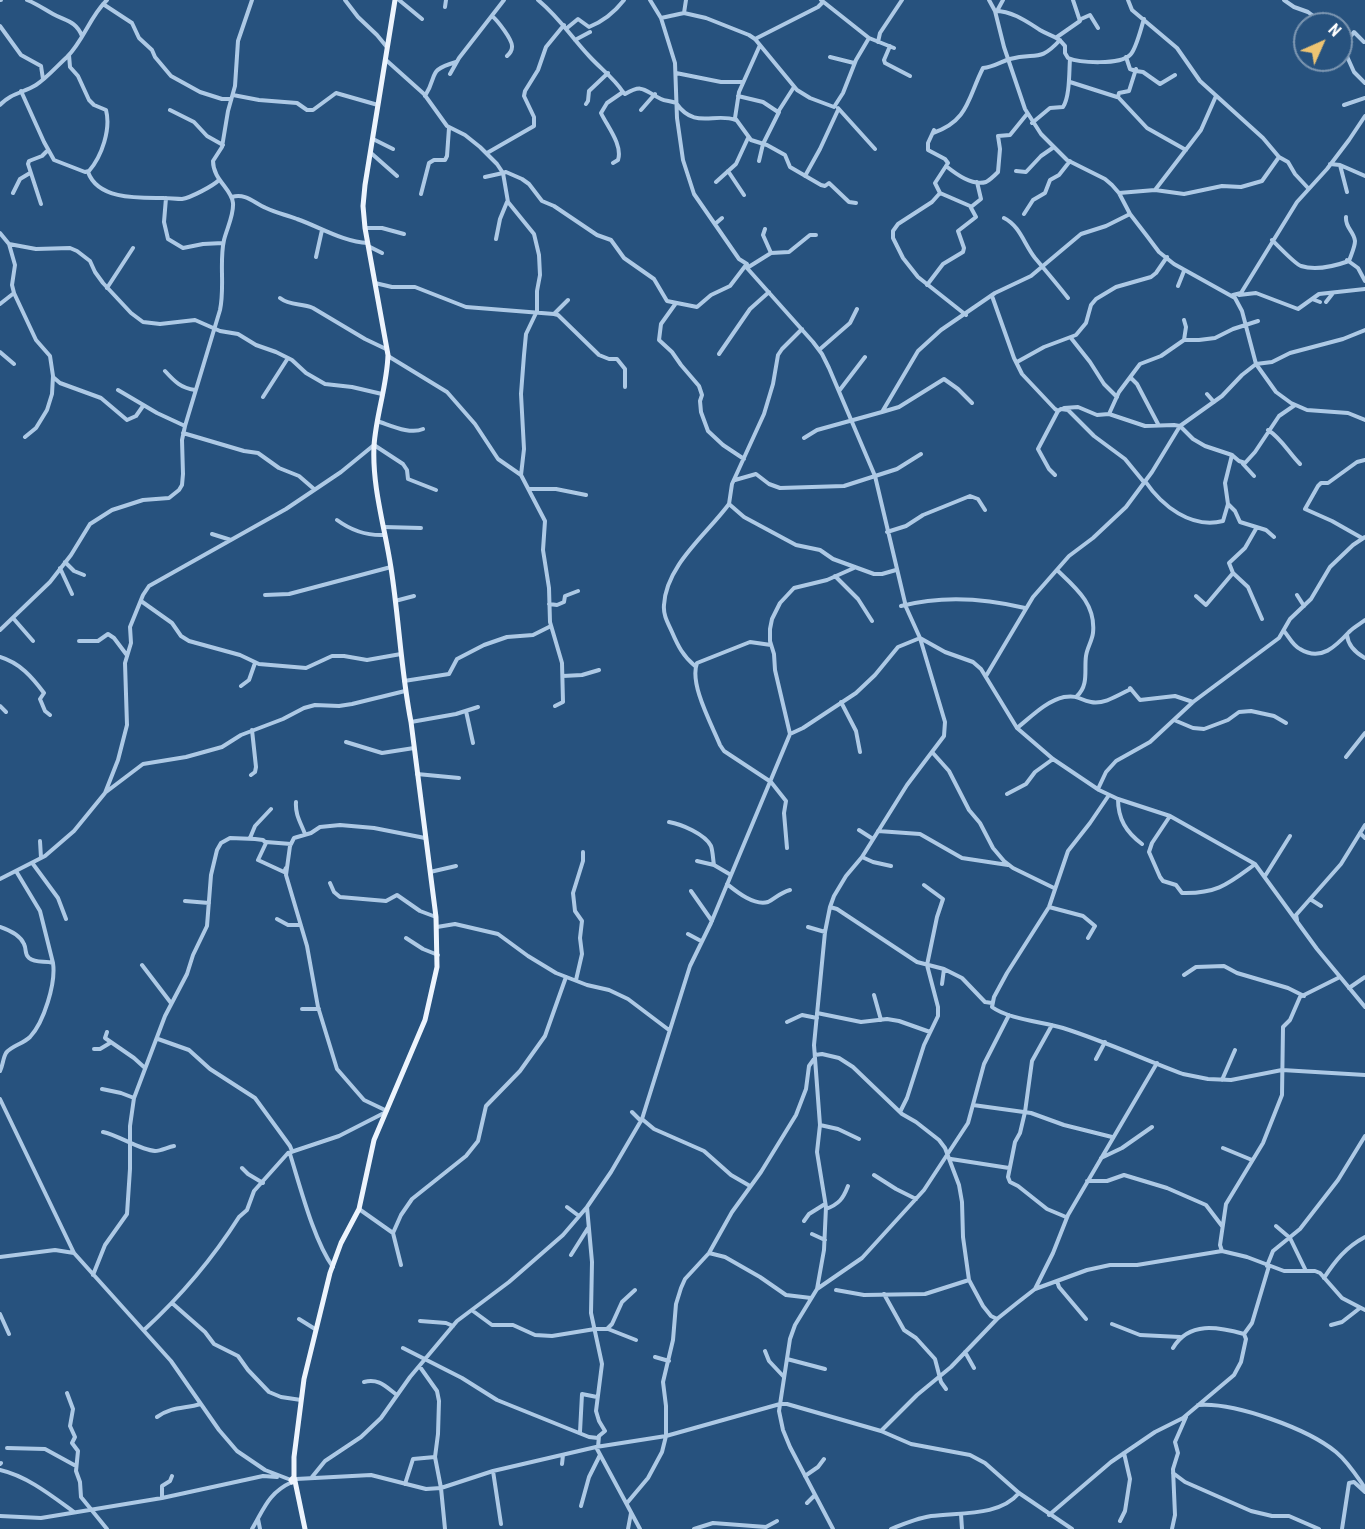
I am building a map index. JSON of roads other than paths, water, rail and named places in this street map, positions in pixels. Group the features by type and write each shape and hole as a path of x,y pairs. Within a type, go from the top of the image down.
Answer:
{"main road":[{"path":"306,1529 293,1480 301,1400 315,1329 335,1257 359,1209 371,1152 385,1111 425,1020 434,986 438,955 436,917 405,691 391,567 377,493 374,445 388,352 365,228 364,194 394,0"}],"street":[{"path":"27,0 70,21 82,36"},
{"path":"0,630 50,582 88,526 95,520 112,510 143,500 169,498 179,490 183,480 184,426 223,300 223,243 232,212 232,197 219,180 213,161 223,145 236,86 238,41 252,0"},
{"path":"345,0 386,46"},
{"path":"399,0 422,19"},
{"path":"445,7 446,0"},
{"path":"450,74 456,62 504,0"},
{"path":"538,0 614,79 624,94"},
{"path":"487,153 534,126 534,117 524,96 538,70 546,47 566,27 578,19 588,27 611,15 624,0"},
{"path":"650,0 661,18 676,73 676,103 686,172 699,205 739,259 819,350 839,391 875,476 903,605 920,638 945,722 944,736 907,785 862,857 846,876 830,907 825,932 815,1057 820,1125 817,1152 825,1207 825,1240 817,1289"},
{"path":"684,13 686,0"},
{"path":"878,42 880,33 902,0"},
{"path":"989,0 996,11 1008,59 1032,123 1070,161 1105,179 1119,193 1130,214 1160,252 1184,271 1230,294 1239,303 1256,364 1276,392 1295,405 1317,412 1348,413 1365,420"},
{"path":"996,11 1002,0"},
{"path":"1073,0 1080,19"},
{"path":"1128,0 1132,10 1182,54 1200,81 1263,138 1279,157 1288,162 1308,188"},
{"path":"1284,0 1308,12"},
{"path":"755,39 818,7 822,1 869,38 892,47 884,60 885,63 910,76"},
{"path":"0,105 8,96 33,86 43,79 69,55 105,2 132,24 139,38 152,50 171,76 200,92 222,99 232,97 297,103 309,110 336,93 378,105"},
{"path":"996,11 1024,19 1044,32 1059,38 1065,46 1066,56 1070,59 1096,62 1126,57 1132,52 1144,19"},
{"path":"661,18 684,13 726,25 755,39 794,87 810,98 837,107 875,149"},
{"path":"927,285 944,264 963,252 964,248 957,232 976,217 971,207 940,193 935,183 948,163 928,150 933,131 948,127 965,111 983,68 994,67 1008,59 1048,53 1059,38 1080,19 1090,15 1098,28"},
{"path":"492,16 499,22 512,44 512,50 507,56"},
{"path":"0,26 21,55 41,66 43,79"},
{"path":"575,40 590,32"},
{"path":"1353,33 1364,42"},
{"path":"805,176 820,149 854,63 869,38"},
{"path":"760,45 738,96 735,114 737,121 748,138 785,155 790,167 821,185 825,186 829,183 849,201 856,203"},
{"path":"69,55 70,67 79,79 89,100 106,110 108,122 101,149 88,172"},
{"path":"830,57 854,63"},
{"path":"1126,57 1130,69 1143,72 1160,84 1175,75"},
{"path":"1032,123 1050,108 1063,107 1066,102 1070,82 1070,59"},
{"path":"386,60 425,96 449,128 470,138 487,153 503,173 508,202 530,229 537,245 540,275 537,311 526,334 524,355 521,404 524,449 521,475"},
{"path":"425,96 434,71 439,67 456,62"},
{"path":"1118,96 1119,93 1129,91 1136,70"},
{"path":"1353,70 1365,83"},
{"path":"586,105 589,91 608,73"},
{"path":"676,73 721,82 744,82"},
{"path":"1070,82 1118,96 1147,128 1186,150"},
{"path":"759,161 763,144 794,87"},
{"path":"613,164 620,155 612,132 601,113 607,103 640,88 655,94 660,99 676,103 680,109 701,120 728,118 737,121"},
{"path":"21,91 48,150 57,162 88,172 91,178 106,191 138,198 186,198 207,189 219,180"},
{"path":"641,110 655,94"},
{"path":"738,96 763,102 779,112"},
{"path":"1155,190 1201,130 1216,96"},
{"path":"1344,105 1365,98"},
{"path":"170,110 194,122 207,136 223,145"},
{"path":"946,166 958,176 977,182 987,182 998,172 1000,149 998,136 1010,135 1027,114"},
{"path":"1238,295 1308,188 1330,164 1365,116"},
{"path":"421,195 429,163 434,160 445,160 447,156 449,128"},
{"path":"372,138 393,149"},
{"path":"716,182 736,164 748,138"},
{"path":"1017,171 1026,172 1041,156 1054,147"},
{"path":"41,204 28,164 29,161 42,156 48,150"},
{"path":"370,153 397,176"},
{"path":"1119,193 1155,190 1184,194 1222,186 1237,187 1260,182 1279,157"},
{"path":"1024,214 1033,200 1044,193 1050,180 1059,175 1070,161"},
{"path":"1330,164 1340,165 1365,176"},
{"path":"1340,165 1347,192"},
{"path":"728,171 744,195"},
{"path":"13,193 20,179 30,173"},
{"path":"485,177 511,173 526,182 542,201 554,206 597,235 610,240 624,258 654,279 665,300 677,303 697,306 711,295 730,286 747,266 771,254 789,252 810,235 816,235"},
{"path":"971,207 981,199 977,182"},
{"path":"940,193 932,202 898,224 892,234 903,258 927,285 966,315"},
{"path":"232,197 243,196 267,209 368,245 382,253"},
{"path":"166,198 164,222 168,239 183,248 203,243 223,243"},
{"path":"496,240 497,219 508,202"},
{"path":"882,412 918,351 941,330 992,296 1031,276 1081,234 1106,226 1130,214"},
{"path":"1272,240 1302,267 1322,268 1347,260 1355,243 1354,237 1346,226 1346,217"},
{"path":"715,224 722,218"},
{"path":"1004,218 1012,223 1032,253 1068,298"},
{"path":"365,228 376,227 404,234"},
{"path":"765,229 763,235 771,254"},
{"path":"316,257 322,230"},
{"path":"0,233 9,244 15,265 12,285 14,293 36,340 50,356 53,376 52,394 47,410 36,428 24,437"},
{"path":"9,244 36,249 70,248 77,251 90,261 107,288 131,314 143,322 165,324 192,320 214,329 238,334 256,345 288,358 306,373 325,384 382,394"},
{"path":"107,288 133,248"},
{"path":"1017,362 1044,347 1071,338 1082,330 1091,305 1096,299 1116,287 1151,277 1167,257"},
{"path":"1347,260 1358,268 1365,281"},
{"path":"1178,286 1184,271"},
{"path":"375,282 392,287 415,287 466,307 537,311 558,315 599,355 617,359 625,369 625,387"},
{"path":"1230,294 1256,293 1298,309 1320,294 1365,289"},
{"path":"719,354 750,309 769,292"},
{"path":"0,304 14,293"},
{"path":"1311,299 1323,302 1334,293"},
{"path":"992,296 1024,377 1058,410 1068,410 1094,436 1125,459 1163,502 1184,516 1194,520 1223,521 1228,504 1225,483 1232,455"},
{"path":"280,298 287,303 313,308 388,352 447,392 475,424 498,459 521,475 545,521 543,550 551,626 562,663 563,676 562,702 555,706"},
{"path":"554,314 567,300"},
{"path":"677,303 661,324 659,340 672,352 699,386 702,395 701,412 708,430 723,446 744,459"},
{"path":"819,350 850,323 857,309"},
{"path":"1184,320 1186,327 1184,340"},
{"path":"1109,414 1117,397 1140,364 1161,356 1184,340 1215,338 1258,321"},
{"path":"788,848 784,813 786,801 771,782 720,745 702,703 695,666 680,650 665,615 665,597 682,561 729,504 730,489 764,414 773,384 778,355 802,329"},
{"path":"986,676 1025,608 1069,556 1126,507 1180,426 1214,402 1256,364 1272,362 1290,352 1343,339 1365,330"},
{"path":"1071,338 1104,384 1117,397"},
{"path":"0,352 14,364"},
{"path":"839,391 865,357"},
{"path":"263,397 288,358"},
{"path":"165,371 178,385 195,390"},
{"path":"53,376 60,383 101,398 127,420 136,416 143,406"},
{"path":"1131,378 1137,384 1158,424"},
{"path":"804,438 817,430 899,407 944,380 972,403"},
{"path":"118,390 143,406 184,426"},
{"path":"1207,394 1214,402"},
{"path":"1242,463 1250,459 1279,416 1295,405"},
{"path":"1058,410 1078,407 1097,415 1109,414 1145,426 1158,424 1180,426 1193,439 1205,446 1232,455 1254,476"},
{"path":"1055,475 1038,449 1058,410"},
{"path":"376,421 411,431 423,429"},
{"path":"1268,430 1276,435 1300,464"},
{"path":"183,433 258,453 279,468 299,476 314,489"},
{"path":"110,787 127,725 126,654 131,643 132,621 145,591 156,582 286,509 347,467 374,445 403,464 407,470 408,479 436,490"},
{"path":"734,480 756,474 773,486 800,488 844,486 897,469 921,454"},
{"path":"1098,789 1106,772 1116,761 1150,742 1193,702 1279,638 1290,619 1304,606 1330,567 1353,545 1364,538 1305,509 1321,483 1328,483 1343,470 1365,460"},
{"path":"529,489 556,489 586,495"},
{"path":"887,532 906,526 923,515 967,497 975,497 985,510"},
{"path":"729,504 744,517 796,545 820,550 833,559 879,575 896,570"},
{"path":"1228,504 1240,522 1266,530 1274,537"},
{"path":"337,520 355,531 376,536 386,535"},
{"path":"384,527 421,528"},
{"path":"1257,527 1249,543 1229,563 1233,573 1248,587 1262,619"},
{"path":"212,534 232,540"},
{"path":"65,562 74,571 84,575"},
{"path":"265,595 289,594 391,567"},
{"path":"60,568 72,594"},
{"path":"312,1477 325,1461 369,1430 381,1418 453,1326 549,1247 587,1207 611,1172 641,1120 690,966 712,921 790,734 784,701 777,686 771,645 772,619 786,595 794,588 827,580 855,568"},
{"path":"1057,570 1083,594 1091,612 1093,634 1086,654 1087,669 1084,686 1077,696"},
{"path":"1196,596 1206,605 1233,573"},
{"path":"835,576 858,599 872,621"},
{"path":"549,604 557,606 564,602 565,596 578,591"},
{"path":"1297,595 1304,606"},
{"path":"395,601 414,596"},
{"path":"903,605 927,599 965,598 996,601 1025,608"},
{"path":"141,601 172,623 181,636 189,641 240,655 255,663 306,668 332,657 344,656 367,660 401,654"},
{"path":"13,618 33,641"},
{"path":"1284,631 1298,649 1310,653 1325,652 1365,620"},
{"path":"404,681 449,674 457,659 484,645 533,634 551,626"},
{"path":"78,641 98,641 108,634 126,654"},
{"path":"1346,637 1355,651 1365,658"},
{"path":"920,638 945,652 972,662 986,676 1017,728 1053,759 1109,795 1170,816 1255,864 1365,1006"},
{"path":"790,734 856,693 898,647 920,638"},
{"path":"695,666 697,663 750,642 771,645"},
{"path":"0,657 15,663 34,680 44,693 40,699 45,711 50,715"},
{"path":"241,686 249,680 255,663"},
{"path":"563,676 582,675 599,670"},
{"path":"1017,728 1052,701 1077,696 1100,703 1131,688 1140,700 1175,696 1193,702"},
{"path":"0,879 42,859 74,831 110,787 143,764 186,757 222,747 252,730 309,707 352,704 405,691"},
{"path":"841,702 856,731 860,752"},
{"path":"0,706 6,712"},
{"path":"411,722 478,707"},
{"path":"466,711 472,743"},
{"path":"1174,720 1193,728 1204,729 1228,720 1239,712 1251,711 1274,716 1286,723"},
{"path":"251,776 256,767 252,730"},
{"path":"1346,757 1365,733"},
{"path":"346,742 382,753 414,748"},
{"path":"932,752 949,771 969,810 980,823 993,848 1008,865"},
{"path":"1007,794 1026,784 1035,772 1053,759"},
{"path":"417,774 459,778"},
{"path":"992,1005 1007,973 1048,907 1068,851 1109,795"},
{"path":"1118,799 1118,811 1123,826 1142,844"},
{"path":"296,802 296,814 306,834"},
{"path":"250,838 255,826 271,809"},
{"path":"1170,816 1152,843 1149,852 1163,881 1176,885 1182,893 1215,891 1255,864"},
{"path":"669,822 704,838 710,846 714,865"},
{"path":"385,1111 364,1100 340,1074 319,1009 307,946 291,894 286,868 294,838 320,827 347,825 425,838"},
{"path":"1295,916 1341,864 1365,825"},
{"path":"859,830 873,839"},
{"path":"878,831 920,834 962,858 1008,865 1054,888"},
{"path":"1360,833 1365,838"},
{"path":"1265,876 1290,836"},
{"path":"93,1275 105,1245 127,1214 131,1117 134,1098 171,1003 187,974 207,927 211,874 218,846 230,838 250,838 291,844"},
{"path":"40,842 42,859"},
{"path":"266,842 258,860 280,872 284,872 286,868"},
{"path":"576,980 582,954 580,938 582,921 575,911 573,893 583,861 583,852"},
{"path":"862,857 891,866"},
{"path":"697,861 714,865 731,875"},
{"path":"33,864 58,898 66,919"},
{"path":"429,873 456,866"},
{"path":"0,1071 7,1053 30,1037 42,1018 54,978 53,963 40,911 16,871"},
{"path":"330,883 340,897 386,901 397,895 420,911 436,917"},
{"path":"727,884 739,894 764,902 770,901 778,893 790,890"},
{"path":"900,1112 938,1012 927,965 943,899 924,885"},
{"path":"691,891 712,921"},
{"path":"1310,898 1321,906"},
{"path":"185,901 209,903"},
{"path":"830,907 837,909 912,959 944,969 968,982 985,1002 1009,1015 1052,1025 1105,1042 1183,1074 1222,1080 1282,1070 1365,1075"},
{"path":"1048,907 1083,916 1095,927 1088,938"},
{"path":"277,919 284,924 300,925"},
{"path":"437,927 455,924 498,934 528,956 566,977 617,993 644,1010 669,1030"},
{"path":"0,927 18,937 24,944 26,955 33,961 53,963"},
{"path":"808,927 825,932"},
{"path":"688,934 701,941"},
{"path":"406,938 423,950 438,955"},
{"path":"142,965 171,1003"},
{"path":"1184,975 1193,968 1224,966 1237,973 1288,988 1304,996"},
{"path":"942,984 944,969"},
{"path":"1222,1251 1220,1245 1226,1204 1263,1143 1282,1095 1283,1027 1290,1020 1298,999 1340,976"},
{"path":"401,1264 393,1233 401,1215 412,1199 466,1156 477,1141 486,1106 516,1076 545,1036 566,977"},
{"path":"1349,988 1365,977"},
{"path":"874,995 881,1020"},
{"path":"302,1009 319,1009"},
{"path":"787,1022 802,1015 817,1015 861,1022 899,1021 930,1032"},
{"path":"833,1529 814,1496 783,1430 779,1411 795,1325 817,1289 862,1258 924,1190 968,1123 984,1064 1009,1015"},
{"path":"1052,1025 1032,1061 1025,1112 1008,1177 1010,1182 1047,1209 1067,1217"},
{"path":"107,1032 105,1038 110,1043 145,1068"},
{"path":"158,1039 189,1050 210,1069 255,1098 276,1124 292,1151 290,1154 316,1231 333,1267"},
{"path":"1096,1059 1105,1042"},
{"path":"94,1049 100,1049 110,1043"},
{"path":"1222,1080 1235,1050"},
{"path":"627,1503 648,1478 662,1452 666,1436 663,1382 669,1361 676,1304 681,1288 709,1253 732,1212 799,1111 810,1066 815,1057 822,1054 839,1058 853,1067 900,1112 939,1140 948,1152 960,1185 963,1237 969,1281 991,1317 998,1319"},
{"path":"1035,1289 1067,1217 1157,1063"},
{"path":"102,1089 134,1098"},
{"path":"0,1099 74,1253 171,1361 237,1451 265,1470 281,1477 293,1480 371,1474 426,1489 441,1488 493,1471 597,1447 666,1436 780,1404 816,1411 881,1431 911,1444 970,1455 985,1463 1019,1493 1072,1529"},
{"path":"973,1105 1025,1112 1112,1137"},
{"path":"144,1330 172,1303 217,1249 239,1217 247,1210 252,1195 292,1151 339,1136 385,1111"},
{"path":"632,1112 654,1129 704,1151 731,1175 750,1186"},
{"path":"820,1125 838,1129 859,1139"},
{"path":"1100,1158 1122,1148 1152,1127"},
{"path":"103,1132 122,1141 153,1150 174,1146"},
{"path":"1244,1334 1252,1323 1273,1251 1290,1238 1314,1212 1338,1180 1365,1136"},
{"path":"1223,1148 1252,1160"},
{"path":"951,1159 1009,1168"},
{"path":"242,1168 263,1183"},
{"path":"874,1174 896,1190 916,1199"},
{"path":"1087,1181 1107,1181 1124,1175 1159,1185 1206,1204 1223,1227"},
{"path":"804,1221 809,1214 838,1204 843,1199 848,1186"},
{"path":"567,1207 579,1216"},
{"path":"587,1207 592,1262 591,1305 602,1364 597,1397 597,1418 605,1431 598,1438 597,1447 640,1529"},
{"path":"359,1209 393,1233"},
{"path":"1276,1226 1290,1238 1306,1271"},
{"path":"571,1255 589,1227"},
{"path":"812,1234 825,1240"},
{"path":"1324,1278 1336,1259 1351,1244 1365,1237"},
{"path":"0,1257 55,1250 74,1253"},
{"path":"881,1431 998,1319 1035,1289 1087,1270 1110,1265 1137,1265 1222,1251 1247,1257 1284,1271 1315,1271 1342,1298 1362,1309 1342,1322 1331,1325"},
{"path":"709,1253 725,1257 786,1295 811,1298"},
{"path":"836,1290 855,1294 925,1294 969,1281"},
{"path":"1057,1281 1059,1287 1086,1319"},
{"path":"607,1329 622,1302 635,1290"},
{"path":"884,1294 904,1330 916,1338 931,1354 941,1382 946,1389"},
{"path":"172,1303 205,1332 214,1344 238,1356 269,1392 281,1397 301,1400"},
{"path":"473,1311 492,1324 513,1325 535,1335 552,1336 607,1329 636,1340"},
{"path":"0,1314 9,1334"},
{"path":"299,1319 315,1329"},
{"path":"420,1321 447,1323 453,1326"},
{"path":"1112,1324 1140,1335 1180,1337 1212,1327 1244,1334"},
{"path":"1049,1515 1111,1462 1155,1432 1186,1416 1238,1370 1246,1339 1244,1334"},
{"path":"1173,1348 1180,1337"},
{"path":"403,1348 462,1378 497,1400 589,1437 598,1438"},
{"path":"765,1352 769,1362 784,1377"},
{"path":"965,1352 974,1368"},
{"path":"655,1357 669,1361"},
{"path":"788,1359 825,1369"},
{"path":"420,1366 438,1394 438,1434 435,1457 445,1529"},
{"path":"364,1382 379,1382 398,1395"},
{"path":"580,1432 582,1394 597,1397"},
{"path":"65,1395 73,1409 70,1426 75,1435 72,1443 78,1451 76,1466 81,1497 108,1529"},
{"path":"157,1417 169,1409 202,1404"},
{"path":"1197,1406 1237,1410 1294,1427 1339,1454 1353,1470 1365,1490"},
{"path":"1172,1529 1175,1515 1173,1473 1178,1454 1175,1442 1186,1416"},
{"path":"7,1448 45,1449 76,1466"},
{"path":"1120,1521 1125,1511 1130,1479 1124,1453"},
{"path":"562,1464 563,1455"},
{"path":"581,1506 589,1477 600,1455"},
{"path":"405,1484 413,1459 435,1457"},
{"path":"805,1476 818,1467 824,1459"},
{"path":"0,1470 51,1495 74,1512"},
{"path":"493,1471 501,1524"},
{"path":"1173,1473 1185,1482 1251,1511 1272,1516 1289,1515 1319,1529"},
{"path":"162,1498 162,1486 171,1481 172,1476"},
{"path":"0,1516 34,1519 162,1498 263,1476 281,1477"},
{"path":"252,1529 262,1509 274,1493 293,1480"},
{"path":"1341,1529 1349,1483 1352,1482 1365,1490"},
{"path":"891,1529 928,1517 995,1508 1014,1499 1019,1493"},
{"path":"807,1503 814,1496"},
{"path":"628,1529 632,1512"},
{"path":"960,1514 962,1529"},
{"path":"258,1519 260,1529"},
{"path":"694,1529 713,1523 766,1528 777,1521"},
{"path":"721,1523 721,1529"}]}
